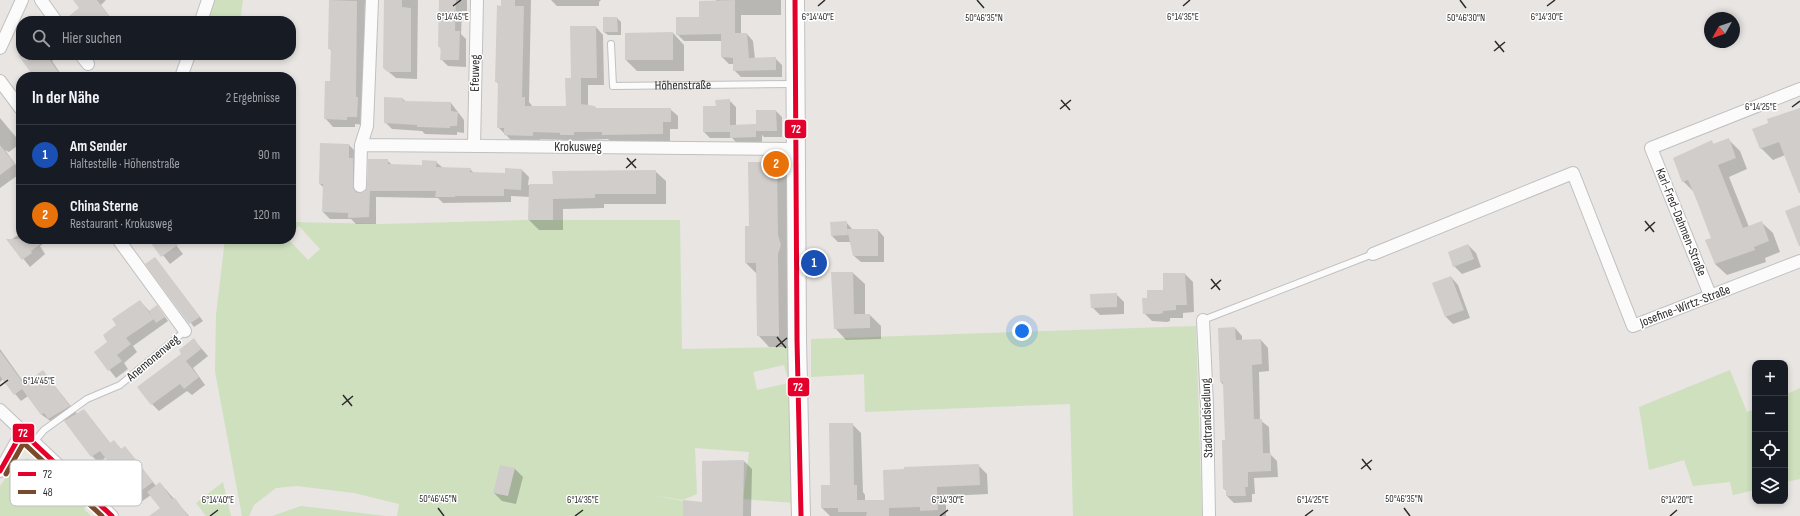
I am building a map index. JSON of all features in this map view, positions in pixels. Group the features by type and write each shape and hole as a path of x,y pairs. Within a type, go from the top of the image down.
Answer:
{"street":[{"path":"0,48 22,0"},
{"path":"41,0 52,16"},
{"path":"203,16 208,0"},
{"path":"360,186 361,145 367,126 372,0"},
{"name":"Efeuweg","path":"474,146 477,0"},
{"path":"796,0 796,149 801,516"},
{"path":"183,72 187,60"},
{"path":"0,81 16,102"},
{"name":"Karl-Fred-Dahmen-Straße","path":"1710,296 1651,148 1800,89"},
{"name":"Krokusweg","path":"361,145 796,149"},
{"name":"Josefine-Wirtz-Straße","path":"1373,254 1573,173 1633,326 1800,260"},
{"name":"Anemonenweg","path":"124,244 185,331"},
{"name":"Stadtrandsiedlung","path":"1203,320 1207,404 1209,516"},
{"path":"0,410 53,460"},
{"path":"0,471 22,432"},
{"path":"101,506 112,516"}],"lane":[{"name":"Höhenstraße","path":"611,44 614,86 796,84"},
{"path":"1203,320 1373,254"},
{"name":"Anemonenweg","path":"34,442 44,430 87,399 120,385 185,331"}],"green space":[{"path":"211,0 243,0 241,16 206,16"},
{"path":"528,220 680,220 682,349 791,347 794,503 743,499 749,452 695,448 697,494 683,500 651,495 683,501 683,516 397,516 399,504 354,493 297,486 276,488 254,505 249,516 242,516 215,371 216,315 224,244 293,244 308,260 320,249 299,226 296,228 296,222 381,224","holes":["784,365 789,383 757,390 753,372"]},
{"path":"1196,326 1202,516 1073,516 1070,404 865,412 864,374 811,377 811,339"},
{"path":"1730,370 1747,412 1752,410 1752,491 1733,495 1730,482 1693,486 1684,460 1649,470 1639,407"},
{"path":"1800,388 1800,479 1788,481 1788,396 1788,394"},
{"path":"10,471 10,506 86,506 84,509 91,516 0,516 0,486"},
{"path":"223,482 231,516 206,516 196,503"},
{"path":"301,506 386,516 272,516"}],"building":[{"path":"73,0 97,0 109,16 69,16 79,8"},
{"path":"329,0 357,1 357,117 347,117 347,120 324,119 325,81 330,81 331,49 328,49"},
{"path":"384,0 402,0 402,7 411,8 411,72 388,72 383,68"},
{"path":"439,0 456,0 455,31 460,31 459,60 440,60 441,49 438,46"},
{"path":"501,0 515,0 515,6 524,6 522,97 525,97 525,106 566,106 565,78 571,78 570,26 596,26 597,78 581,78 581,104 595,106 595,108 671,108 671,122 663,122 663,134 602,135 602,132 574,132 574,135 560,135 560,133 533,132 533,136 504,135 504,128 497,128 498,82 495,82 497,5 501,6"},
{"path":"735,0 735,33 747,33 749,58 776,57 776,70 733,71 733,58 721,57 721,34 676,35 676,17 699,17 699,1"},
{"path":"603,17 617,17 618,32 603,32"},
{"path":"673,32 673,60 625,60 625,33"},
{"path":"22,60 50,60 58,72 30,72"},
{"path":"384,97 403,98 403,101 451,102 451,111 458,112 457,126 450,126 450,128 417,127 417,125 384,123"},
{"path":"730,99 730,125 756,124 756,110 776,110 777,131 756,131 756,137 730,138 730,132 703,132 703,106 716,106 715,100"},
{"path":"1800,108 1799,193 1779,142 1760,149 1752,129 1768,123 1767,119"},
{"path":"1729,138 1736,158 1718,165 1743,228 1762,221 1769,241 1754,247 1755,250 1715,264 1705,240 1711,238 1697,201 1688,180 1682,182 1673,158 1712,140 1713,144"},
{"path":"320,143 349,144 349,158 353,158 353,186 356,192 359,193 364,192 367,187 368,159 388,159 388,164 422,165 422,160 437,161 436,167 471,168 470,172 505,173 505,168 522,169 521,190 504,189 504,196 455,197 435,197 436,191 370,191 369,217 348,218 348,213 322,212 323,184 319,184"},
{"path":"0,145 15,164 0,175"},
{"path":"748,162 777,162 778,235 781,245 778,254 779,336 757,336 756,263 745,263 745,226 749,226"},
{"path":"656,170 656,194 595,194 595,198 553,199 553,220 528,220 529,184 553,184 552,171"},
{"path":"1800,205 1800,246 1799,246 1785,211"},
{"path":"847,221 848,235 831,236 830,222"},
{"path":"847,229 878,229 878,256 853,256"},
{"path":"6,239 16,239 16,244 40,244 31,251 32,253 22,260"},
{"path":"152,244 179,244 161,257"},
{"path":"1468,244 1474,259 1453,267 1448,252"},
{"path":"155,257 200,317 189,324 145,264"},
{"path":"831,272 853,272 854,314 870,314 870,328 834,329"},
{"path":"1163,273 1185,273 1187,305 1176,305 1176,310 1163,311 1163,313 1159,314 1143,314 1142,298 1147,298 1147,290 1163,290"},
{"path":"1451,276 1464,310 1445,317 1432,283"},
{"path":"1117,293 1117,307 1091,308 1090,294"},
{"path":"140,300 154,319 126,338 131,344 117,355 122,361 108,371 94,352 107,342 103,335 116,325 112,319"},
{"path":"157,305 165,317 156,323 149,311"},
{"path":"1235,327 1236,340 1261,339 1262,364 1252,365 1254,419 1262,419 1263,453 1271,453 1271,471 1248,472 1248,487 1245,487 1246,496 1226,496 1226,489 1223,489 1222,440 1225,440 1223,382 1220,382 1218,328"},
{"path":"194,338 201,349 186,361 199,377 184,389 180,384 151,405 137,387 181,354 179,350"},
{"path":"0,351 24,384 43,370 70,406 48,419 44,413 41,415 22,389 14,395 0,376"},
{"path":"84,409 110,443 114,440 121,449 125,446 136,460 107,460 100,451 91,457 64,421"},
{"path":"829,423 853,423 854,485 857,485 857,500 884,500 883,470 904,469 904,467 979,464 980,485 937,487 938,510 920,511 920,507 889,508 889,516 866,516 867,512 838,512 838,508 821,508 821,485 830,485"},
{"path":"744,460 743,516 683,516 683,500 702,502 702,461"},
{"path":"500,465 515,468 508,496 493,493"},
{"path":"142,468 153,482 142,490"},
{"path":"160,482 172,499 175,498 188,516 149,516 160,508 147,492"}],"transit line":[{"name":"72","path":"795,0 797,340 801,516"},
{"name":"72","path":"22,432 52,460"},
{"name":"72","path":"0,471 22,432"},
{"name":"48","path":"14,460 28,435"},
{"name":"48","path":"17,437 42,460"},
{"name":"48","path":"6,474 10,467"},
{"name":"48","path":"91,506 102,516"},
{"name":"72","path":"101,506 112,516"}],"place":[{"name":"China Sterne","path":"776,164"},
{"name":"Am Sender","path":"814,263"}]}
